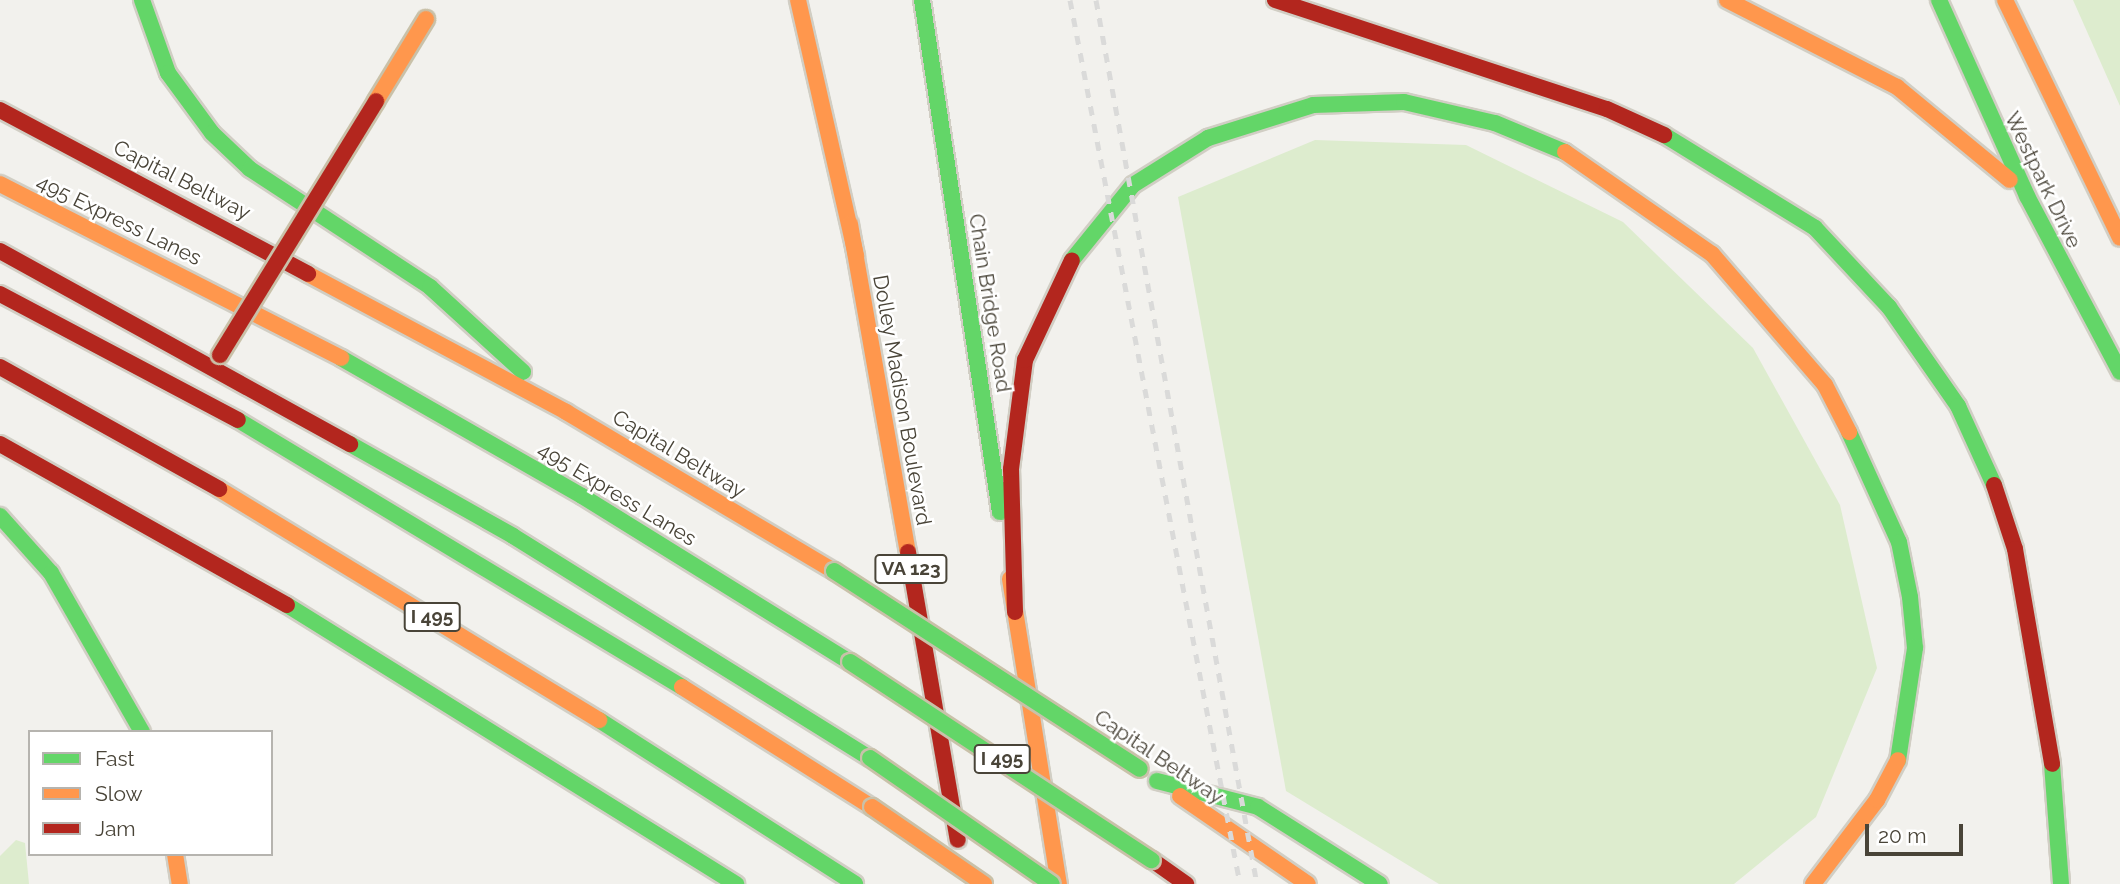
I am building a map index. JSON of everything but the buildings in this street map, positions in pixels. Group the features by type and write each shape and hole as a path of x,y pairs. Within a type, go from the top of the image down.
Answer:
{"main road":[{"path":"142,0 168,73 212,133 250,169 430,287 566,412"},
{"path":"195,394 438,0"},
{"path":"798,0 856,255"},
{"name":"VA 123","path":"814,0 856,255"},
{"name":"Chain Bridge Road","path":"922,0 1015,612"},
{"path":"1275,0 1607,109 1690,147 1815,228 1889,307 1958,406 2015,549 2048,716 2061,884"},
{"path":"1727,0 1898,87 1943,119 2026,196"},
{"name":"Westpark Drive","path":"1939,0 2026,196 2120,372"},
{"name":"Westpark Drive","path":"2005,0 2120,238"},
{"path":"1059,884 1015,612 1011,469 1025,360 1061,273 1133,185 1208,138 1314,105 1404,102 1495,123 1586,161 1712,254 1751,292 1825,385 1876,486 1899,542 1910,597 1915,648 1899,757 1878,800 1813,884"},
{"name":"Capital Beltway","path":"0,110 566,412 834,570 1140,769 1308,884"},
{"name":"495 Express Lanes","path":"0,184 354,364 850,662 1186,884"},
{"path":"0,251 217,360 513,536 870,758 1052,884"},
{"name":"Dolley Madison Boulevard","path":"856,255 965,884"},
{"path":"0,294 195,394 565,613 872,807 984,884"},
{"name":"I 495","path":"0,367 274,521 700,781 855,884"},
{"path":"0,444 302,614 736,884"},
{"path":"0,516 51,573 141,730"},
{"path":"1157,781 1258,807 1380,884"},
{"path":"175,856 180,884"}],"green space":[{"path":"2073,0 2120,0 2120,106"},
{"path":"1315,140 1466,145 1623,222 1753,348 1840,505 1877,668 1816,817 1734,884 1439,884 1286,791 1178,197"},
{"path":"16,840 25,843 29,884 0,884 0,856"}],"railway":[{"path":"1070,0 1240,884"},
{"path":"1096,0 1257,884"}],"traffic: fast":[{"path":"142,0 168,73 212,133 250,169 430,287 523,372"},
{"path":"922,0 1000,512"},
{"path":"1939,0 2027,196 2120,372"},
{"path":"1072,260 1133,185 1208,138 1313,105 1404,102 1495,123 1565,152"},
{"path":"1664,135 1815,228 1889,307 1958,406 1994,485"},
{"path":"341,358 582,496 850,662"},
{"path":"238,420 682,687"},
{"path":"1849,432 1899,542 1910,597 1915,648 1898,760"},
{"path":"350,444 513,536 870,758"},
{"path":"0,516 51,573 141,730"},
{"path":"834,571 1140,769"},
{"path":"287,605 736,884"},
{"path":"850,662 1152,860"},
{"path":"599,720 855,884"},
{"path":"870,758 1052,884"},
{"path":"2052,764 2061,884"},
{"path":"1157,781 1258,807 1380,884"}],"traffic: slow":[{"path":"798,0 856,255"},
{"path":"1727,0 1897,87 2010,180"},
{"path":"2005,0 2120,238"},
{"path":"376,101 426,19"},
{"path":"1565,152 1712,254 1825,385 1849,432"},
{"path":"0,184 341,358"},
{"path":"850,224 908,552"},
{"path":"308,274 566,412 834,571"},
{"path":"219,489 599,720"},
{"path":"1010,579 1059,884"},
{"path":"682,687 872,807"},
{"path":"1813,884 1877,800 1898,760"},
{"path":"1180,796 1308,884"},
{"path":"872,807 984,884"},
{"path":"175,856 180,884"}],"traffic: jam":[{"path":"1275,0 1607,109 1664,135"},
{"path":"220,355 376,101"},
{"path":"0,110 308,274"},
{"path":"0,251 350,444"},
{"path":"1015,612 1011,469 1025,360 1072,260"},
{"path":"0,294 238,420"},
{"path":"0,367 219,489"},
{"path":"0,444 287,605"},
{"path":"1994,485 2015,549 2052,764"},
{"path":"908,552 958,840"},
{"path":"1152,860 1186,884"}]}
